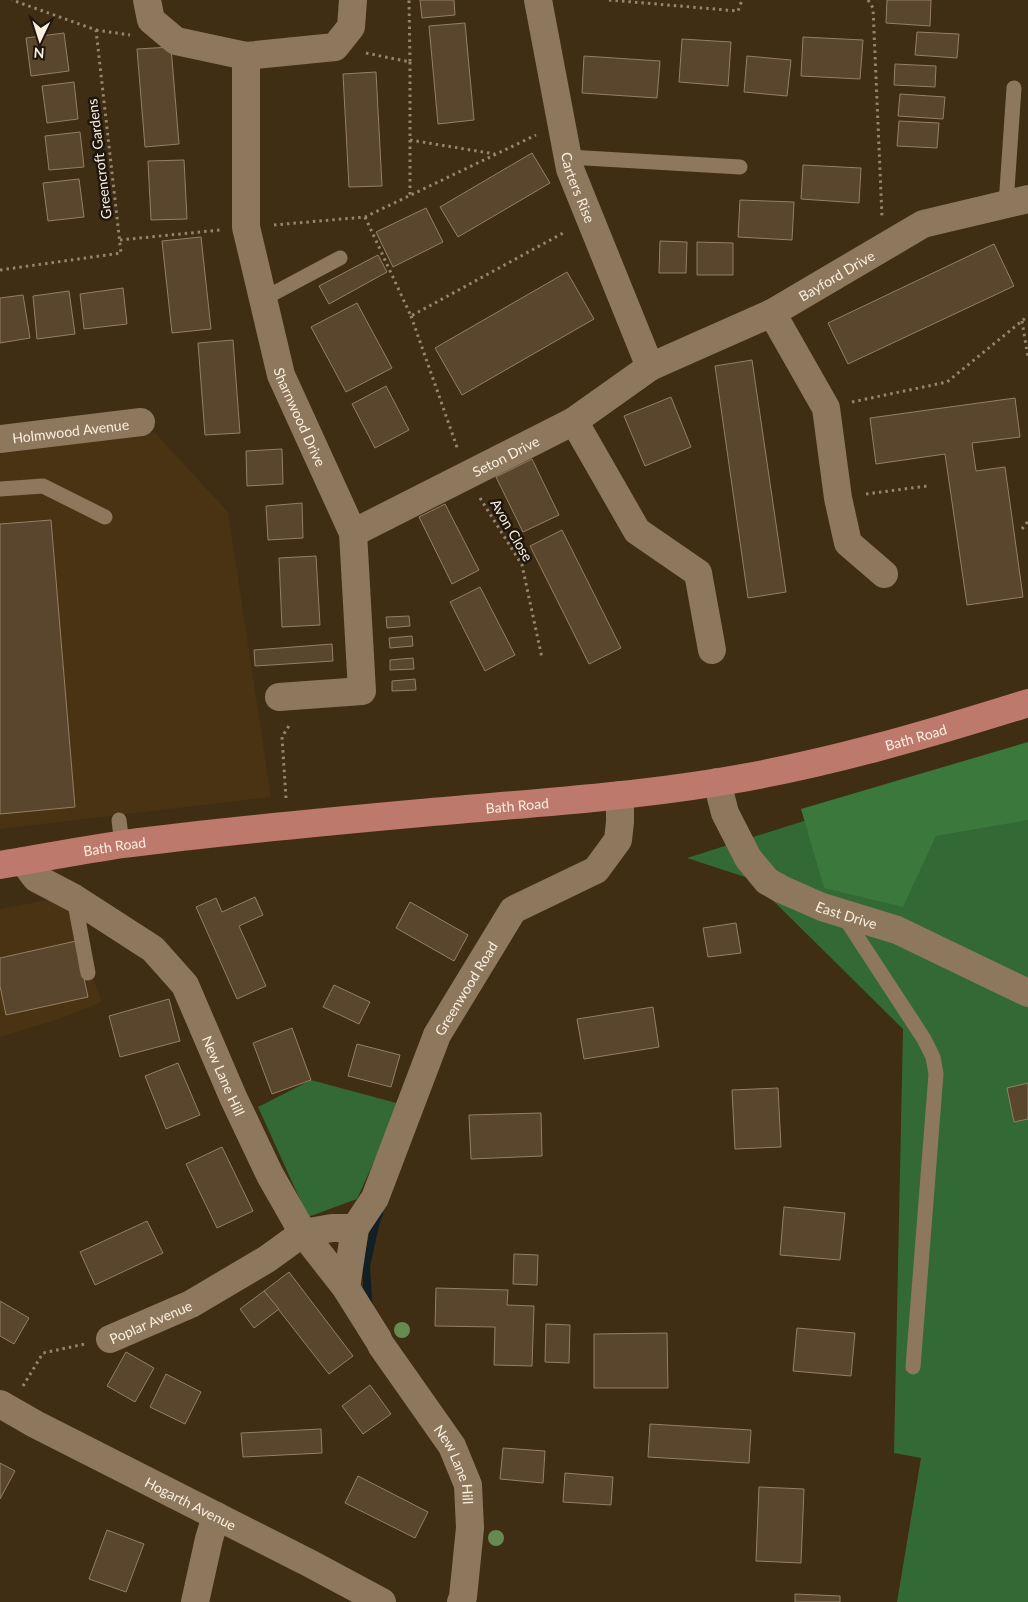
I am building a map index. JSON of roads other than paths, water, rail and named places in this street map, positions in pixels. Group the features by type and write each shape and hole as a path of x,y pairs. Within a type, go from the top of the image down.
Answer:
{"main road":[{"name":"Bath Road","path":"12,863 120,832 264,827 620,795 717,782 843,757 962,724 1028,703"}],"street":[{"path":"147,0 151,20 176,41 246,56 335,47 351,27 353,0"},
{"name":"Carters Rise","path":"538,0 570,169 650,367"},
{"name":"Sharnwood Drive","path":"246,56 246,227 281,375 353,533 362,690 279,697"},
{"name":"Bayford Drive","path":"650,367 772,313 884,249 923,224 1017,202"},
{"path":"772,313 826,408 838,498 848,543 884,574"},
{"name":"Seton Drive","path":"353,533 574,421 650,367"},
{"path":"574,421 637,531 698,573 712,650"},
{"name":"Holmwood Avenue","path":"0,439 140,422"},
{"name":"East Drive","path":"717,782 725,813 744,851 767,880 781,889 822,908 897,930 1028,993"},
{"name":"Greenwood Road","path":"346,1288 355,1228 375,1198 437,1034 513,910 596,870 618,840 620,795"},
{"name":"New Lane Hill","path":"12,863 74,898 153,948 185,985 233,1097 266,1167 303,1233 346,1288 380,1342 452,1446 468,1486 470,1528 463,1597 460,1602"},
{"path":"303,1233 332,1228 355,1228"},
{"name":"Poplar Avenue","path":"110,1339 192,1304 267,1259 303,1233"},
{"name":"Hogarth Avenue","path":"6,1407 35,1424 382,1602"},
{"path":"195,1602 216,1516"}],"lane":[{"path":"1014,88 1017,202"},
{"path":"568,157 740,167"},
{"path":"263,299 340,258"},
{"path":"0,489 43,486 105,517"},
{"path":"74,898 88,973"},
{"path":"842,914 924,1039 933,1057 936,1074 913,1367"}],"waterway":[{"path":"369,1305 366,1266 379,1214"}]}
